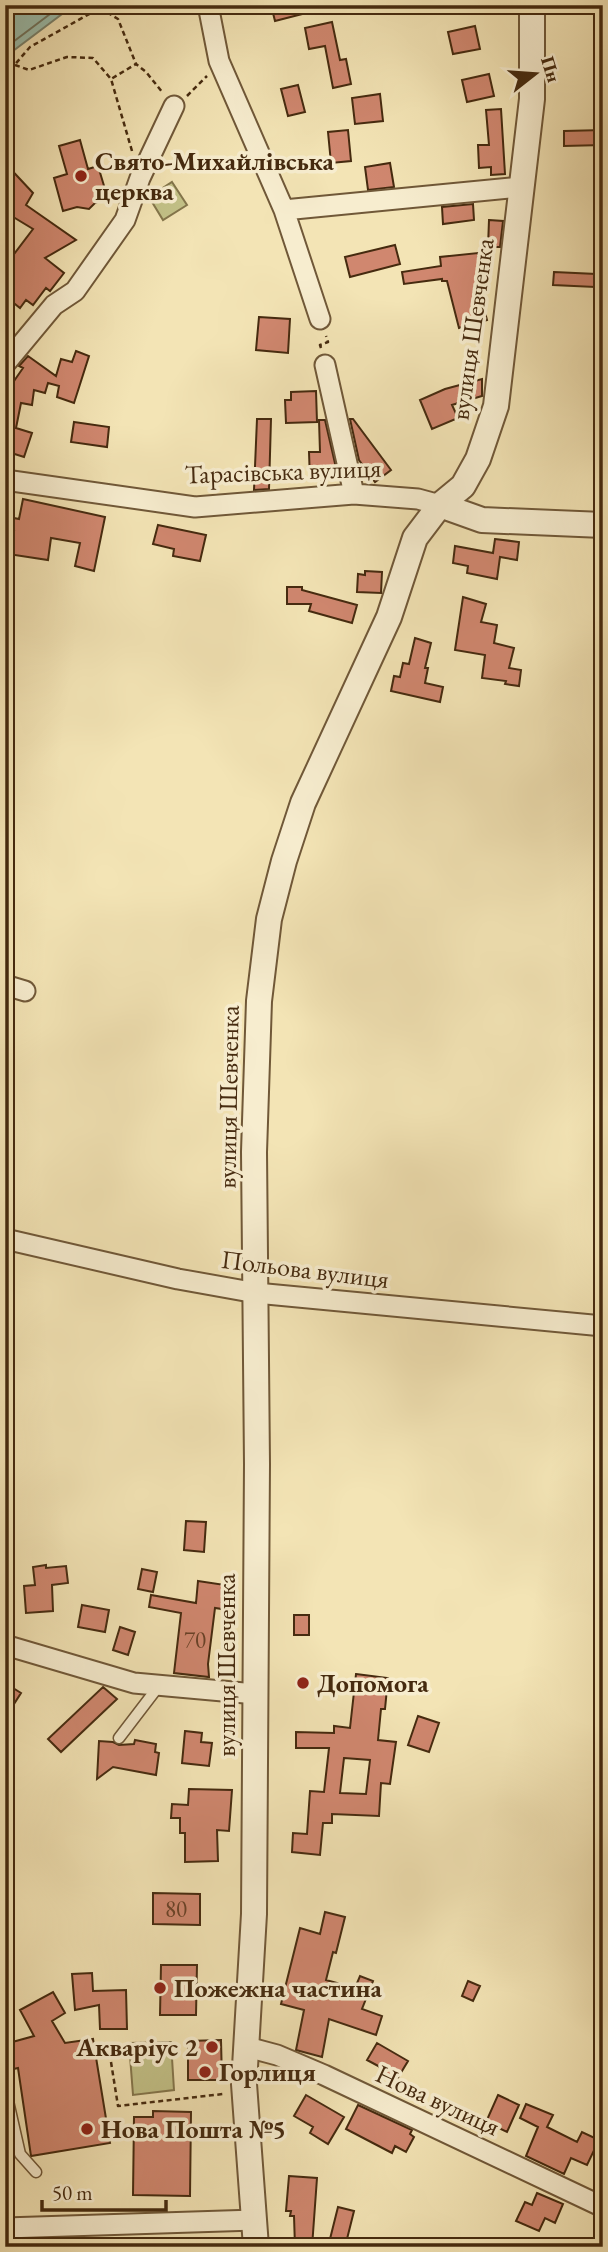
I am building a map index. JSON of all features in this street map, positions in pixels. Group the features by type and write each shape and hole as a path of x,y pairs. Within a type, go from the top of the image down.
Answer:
{"street":[{"path":"208,5 219,61 284,210 320,319"},
{"name":"вулиця Шевченка","path":"256,2247 244,2092 254,1914 254,1152 259,1001 270,919 284,861 303,803 388,617 415,538 440,505 463,486 478,460 496,407 533,99 532,5"},
{"path":"5,364 54,305 75,290 125,220 140,178 174,106"},
{"path":"284,210 521,187"},
{"path":"325,365 354,494"},
{"name":"Тарасівська вулиця","path":"5,480 195,507 354,494 418,499 482,520 603,526"},
{"path":"5,985 25,991"},
{"name":"Польова вулиця","path":"5,1239 178,1279 256,1293 603,1326"},
{"path":"5,1645 134,1683 256,1694"},
{"name":"Нова вулиця","path":"247,2047 277,2055 324,2075 603,2207"},
{"path":"5,2228 255,2220"}],"lane":[{"path":"119,1738 158,1687"},
{"path":"5,2088 20,2154 36,2172"}],"path":[{"path":"5,76 30,47 100,7 118,19 136,64 174,106"},
{"path":"15,65 29,70 67,57 93,58 111,79 140,178"},
{"path":"111,79 136,64"},
{"path":"320,345 328,342"},
{"path":"111,2062 118,2106 244,2092"}],"shaded area":[{"path":"172,182 187,205 163,220 149,197"},
{"path":"171,2042 174,2090 133,2095 129,2043"}],"water":[{"path":"5,5 74,5 5,57"}],"building":[{"path":"271,5 317,5 318,10 275,21"},
{"path":"332,22 340,60 346,59 351,84 333,88 325,46 309,49 305,28"},
{"path":"475,26 480,49 453,54 448,32"},
{"path":"489,74 494,96 467,102 462,80"},
{"path":"298,85 305,112 288,116 281,89"},
{"path":"380,94 383,121 355,124 352,98"},
{"path":"501,109 505,174 491,175 491,167 479,168 478,145 489,145 486,110"},
{"path":"348,130 351,161 331,163 328,132"},
{"path":"603,130 603,145 564,146 564,131"},
{"name":"Свято-Михайлівська церква","path":"80,140 88,169 98,166 105,189 98,191 100,201 89,209 77,207 63,211 54,178 67,174 59,146"},
{"path":"5,163 33,193 26,205 76,240 45,258 64,273 50,291 46,288 33,305 26,300 20,308 5,296 5,266 33,229 5,212"},
{"path":"390,163 394,187 368,190 365,167"},
{"path":"473,204 474,220 443,224 442,207"},
{"path":"489,220 503,221 500,247 488,247"},
{"path":"395,245 400,264 350,277 345,257"},
{"path":"478,253 481,277 476,277 487,320 459,328 447,281 442,279 404,284 402,272 441,266 440,257"},
{"path":"554,272 596,274 595,287 553,285"},
{"path":"259,317 290,319 288,353 256,350"},
{"path":"76,351 89,356 74,403 57,397 59,386 48,383 45,393 34,390 32,405 21,403 16,428 32,433 24,457 5,451 5,424 12,384 23,368 19,366 28,356 56,376 61,359 72,362"},
{"path":"482,379 482,396 452,405 458,418 432,429 420,400 445,389"},
{"path":"316,391 317,422 286,423 285,400 291,400 291,392"},
{"path":"257,419 271,419 269,489 254,490"},
{"path":"350,419 353,419 391,470 375,482 359,460"},
{"path":"319,420 325,420 337,472 336,479 310,480 309,452 320,452"},
{"path":"74,422 109,427 107,447 71,442"},
{"path":"23,499 105,517 94,571 75,566 80,543 51,538 48,560 8,554 14,531 7,529 9,517 19,519"},
{"path":"158,525 206,535 200,561 173,556 174,549 153,544"},
{"path":"495,539 519,542 517,560 500,557 497,579 467,573 468,566 453,563 455,546 493,553"},
{"path":"365,571 382,572 381,593 357,592 358,574 365,575"},
{"path":"287,587 302,587 302,590 357,605 352,623 309,611 311,604 287,604"},
{"path":"463,597 486,604 481,622 497,625 494,643 514,648 509,668 521,670 519,686 505,684 506,681 482,678 485,655 455,650"},
{"path":"415,638 431,643 425,668 428,668 425,683 443,687 440,702 391,691 394,676 400,677 403,663 409,664"},
{"path":"186,1521 206,1522 204,1552 184,1550"},
{"path":"46,1565 46,1568 66,1566 68,1583 52,1585 53,1611 26,1613 24,1586 35,1585 33,1567"},
{"path":"142,1569 157,1572 153,1592 138,1589"},
{"path":"198,1581 225,1585 222,1609 215,1608 208,1664 209,1677 174,1673 181,1613 149,1607 151,1595 196,1603"},
{"path":"82,1605 109,1610 105,1632 78,1627"},
{"path":"294,1615 309,1615 309,1635 294,1635"},
{"path":"120,1627 135,1632 128,1655 113,1650"},
{"path":"356,1674 388,1678 378,1740 396,1742 390,1784 381,1783 379,1816 332,1814 332,1823 323,1823 320,1855 292,1852 293,1833 307,1834 310,1791 324,1792 329,1748 296,1748 296,1732 334,1733 334,1726 350,1728","holes":["344,1758 370,1760 366,1794 340,1793"]},
{"path":"5,1683 21,1693 5,1718"},
{"path":"103,1687 117,1699 61,1752 48,1739"},
{"path":"418,1716 439,1723 429,1752 408,1745"},
{"path":"185,1731 202,1733 201,1742 212,1743 209,1766 182,1763"},
{"path":"135,1740 156,1744 155,1752 159,1753 156,1775 113,1767 97,1779 99,1741 119,1745 134,1744"},
{"path":"189,1789 232,1790 229,1831 217,1830 218,1861 185,1862 185,1833 180,1833 180,1818 171,1818 172,1804 188,1805"},
{"path":"153,1893 200,1894 200,1925 153,1924"},
{"path":"325,1912 345,1917 326,1980 355,1988 360,1976 373,1981 362,2009 382,2016 376,2035 329,2019 322,2057 296,2050 304,2010 281,2004 300,1928 320,1934"},
{"path":"161,1965 197,1965 196,2015 160,2015"},
{"path":"92,1973 93,1991 126,1990 127,2029 100,2029 99,2005 75,2010 72,1974"},
{"path":"468,1981 480,1986 473,2001 462,1996"},
{"path":"53,1992 65,2013 52,2021 65,2043 93,2039 110,2143 31,2156 18,2068 5,2071 5,2044 34,2036 20,2010"},
{"path":"221,2040 222,2080 188,2080 188,2041"},
{"path":"377,2043 408,2061 396,2081 380,2072 382,2068 367,2060"},
{"path":"306,2095 344,2117 328,2144 310,2133 313,2127 294,2116"},
{"path":"498,2095 519,2105 507,2132 486,2122"},
{"path":"526,2104 553,2115 547,2127 577,2142 582,2132 599,2140 587,2165 571,2158 564,2174 526,2156 538,2127 520,2118"},
{"path":"358,2105 412,2130 410,2134 414,2137 406,2152 395,2146 392,2153 346,2129"},
{"path":"153,2111 191,2112 190,2196 133,2195 134,2117 153,2117"},
{"path":"289,2176 317,2178 312,2247 295,2247 294,2216 290,2216 291,2211 286,2211"},
{"path":"537,2193 563,2204 555,2223 545,2218 539,2231 516,2221 525,2202 532,2205"},
{"path":"338,2207 354,2211 345,2247 328,2247"}],"place":[{"name":"Свято-Михайлівська церква","path":"81,176"},
{"name":"Допомога","path":"303,1683"},
{"name":"Пожежна частина","path":"160,1988"},
{"name":"Акваріус 2","path":"212,2047"},
{"name":"Горлиця","path":"205,2072"},
{"name":"Нова Пошта №5","path":"87,2129"}]}
